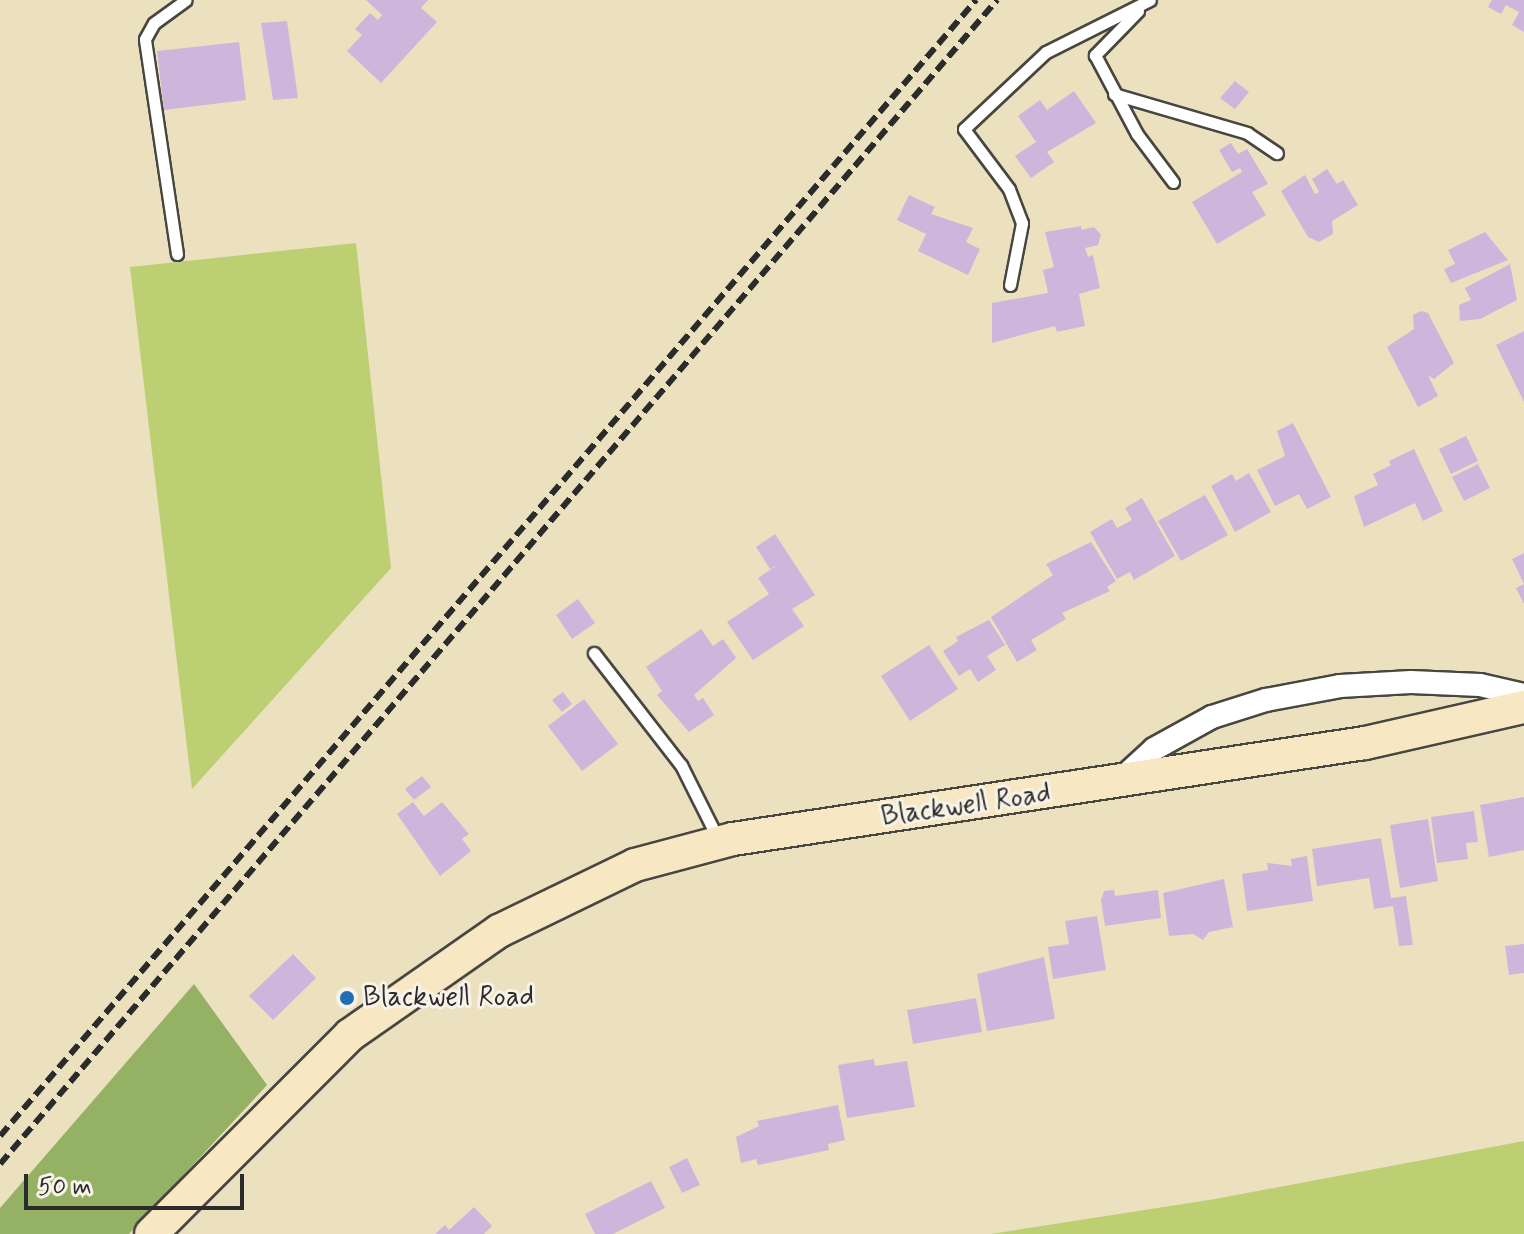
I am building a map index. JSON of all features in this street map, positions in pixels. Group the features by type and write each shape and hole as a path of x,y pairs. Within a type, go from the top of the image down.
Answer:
{"street":[{"path":"1115,785 1154,749 1212,717 1266,700 1340,686 1411,682 1480,685 1524,695"},
{"name":"Blackwell Road","path":"151,1234 350,1035 430,978 557,900 635,865 720,843 1115,785 1365,743 1524,707"}],"lane":[{"path":"177,254 145,39 154,23 186,0"},
{"path":"1150,0 1095,55 1114,94 1173,182"},
{"path":"1010,285 1022,223 1009,189 964,129 1046,52 1150,0"},
{"path":"1114,94 1247,133 1277,153"},
{"path":"594,653 681,765 720,843"}],"green space":[{"path":"356,243 391,568 192,789 130,267"},
{"path":"194,984 267,1085 129,1234 0,1234 0,1208"},
{"path":"1524,1141 1524,1234 991,1234 1215,1199"}],"building":[{"path":"366,0 428,0 421,8 437,22 381,83 347,51 362,35 355,29 370,13 378,20 382,15"},
{"path":"1492,0 1524,0 1524,32 1512,25 1519,12 1506,5 1501,14 1488,7"},
{"path":"287,21 298,98 273,100 261,23"},
{"path":"239,42 246,100 164,110 157,51"},
{"path":"1235,81 1249,92 1235,109 1220,98"},
{"path":"1074,91 1096,123 1047,152 1054,162 1031,178 1015,156 1036,142 1018,116 1040,100 1047,110"},
{"path":"1231,143 1238,154 1247,149 1268,184 1252,192 1266,215 1217,244 1192,202 1242,172 1240,168 1232,172 1219,150"},
{"path":"1327,169 1337,184 1343,180 1358,205 1332,221 1333,234 1319,242 1308,237 1281,191 1305,175 1315,194 1319,192 1312,179"},
{"path":"909,195 935,207 931,214 973,228 966,242 980,249 968,275 918,251 926,234 897,220"},
{"path":"1081,226 1081,230 1094,227 1101,235 1098,245 1085,248 1088,257 1093,255 1100,288 1079,294 1085,326 1057,332 1055,326 992,343 992,303 1048,293 1043,270 1054,267 1045,232"},
{"path":"1485,232 1508,260 1451,283 1444,269 1455,264 1448,250"},
{"path":"1510,264 1517,300 1480,319 1460,321 1459,305 1471,300 1465,288"},
{"path":"1421,311 1428,313 1454,363 1434,379 1428,375 1438,396 1418,407 1387,347 1414,329 1413,315"},
{"path":"1524,331 1524,402 1496,345"},
{"path":"1293,423 1331,497 1307,509 1299,494 1275,506 1257,470 1285,456 1277,431"},
{"path":"1466,436 1478,461 1451,474 1439,449"},
{"path":"1414,449 1443,511 1423,521 1415,503 1364,527 1354,496 1378,485 1373,474 1391,465 1389,461"},
{"path":"1478,464 1490,488 1464,501 1452,477"},
{"path":"1249,473 1271,512 1235,532 1211,486 1232,474 1236,481"},
{"path":"1205,495 1228,535 1181,561 1158,521"},
{"path":"1142,498 1175,556 1134,580 1130,572 1117,579 1090,532 1112,519 1117,528 1132,520 1125,508"},
{"path":"775,534 815,595 792,609 804,626 753,660 727,622 769,594 758,578 779,564 770,569 756,547"},
{"path":"1091,542 1116,581 1107,587 1110,591 1062,613 1066,619 1031,640 1037,650 1017,662 991,617 1053,575 1046,564"},
{"path":"1524,553 1524,584 1512,559"},
{"path":"1524,584 1524,604 1516,588"},
{"path":"578,599 595,623 572,639 556,615"},
{"path":"989,620 1005,645 987,656 996,670 978,682 970,669 959,676 943,651 958,641 956,637"},
{"path":"701,629 713,646 723,639 736,658 694,695 698,701 703,698 714,715 689,732 657,695 662,691 646,667"},
{"path":"929,645 958,689 910,721 881,676"},
{"path":"563,692 572,704 562,712 552,700"},
{"path":"584,699 618,744 582,771 548,726"},
{"path":"422,776 431,787 414,800 405,789"},
{"path":"1524,797 1524,850 1489,857 1480,805"},
{"path":"413,802 424,816 442,802 469,834 462,839 471,851 440,876 397,814"},
{"path":"1474,811 1478,842 1466,843 1468,859 1437,863 1431,817"},
{"path":"1428,819 1438,881 1400,888 1390,825"},
{"path":"1381,838 1391,898 1406,896 1413,945 1399,946 1393,906 1374,909 1369,878 1317,886 1312,849"},
{"path":"1307,856 1313,901 1247,911 1242,874 1268,870 1267,863 1292,866 1291,859"},
{"path":"1224,879 1233,927 1209,932 1203,940 1193,934 1169,936 1163,893"},
{"path":"1114,890 1115,896 1158,890 1161,918 1105,926 1101,900 1104,891"},
{"path":"1097,916 1106,970 1053,979 1048,947 1069,944 1065,921"},
{"path":"1524,944 1524,973 1509,975 1505,946"},
{"path":"293,954 316,978 273,1020 249,996"},
{"path":"1044,957 1055,1019 987,1031 977,974"},
{"path":"976,998 982,1032 913,1044 907,1010"},
{"path":"874,1059 875,1066 907,1061 915,1107 847,1118 838,1065"},
{"path":"838,1105 845,1140 828,1144 829,1150 758,1165 756,1159 741,1163 736,1137 759,1126 757,1121"},
{"path":"687,1158 700,1185 682,1193 669,1167"},
{"path":"651,1181 665,1208 613,1234 595,1234 585,1214"},
{"path":"474,1207 492,1226 484,1234 435,1234 445,1225 449,1230"}],"railway":[{"path":"0,1136 976,0"},
{"path":"0,1164 997,0"}],"place":[{"name":"Blackwell Road","path":"347,998"}]}
